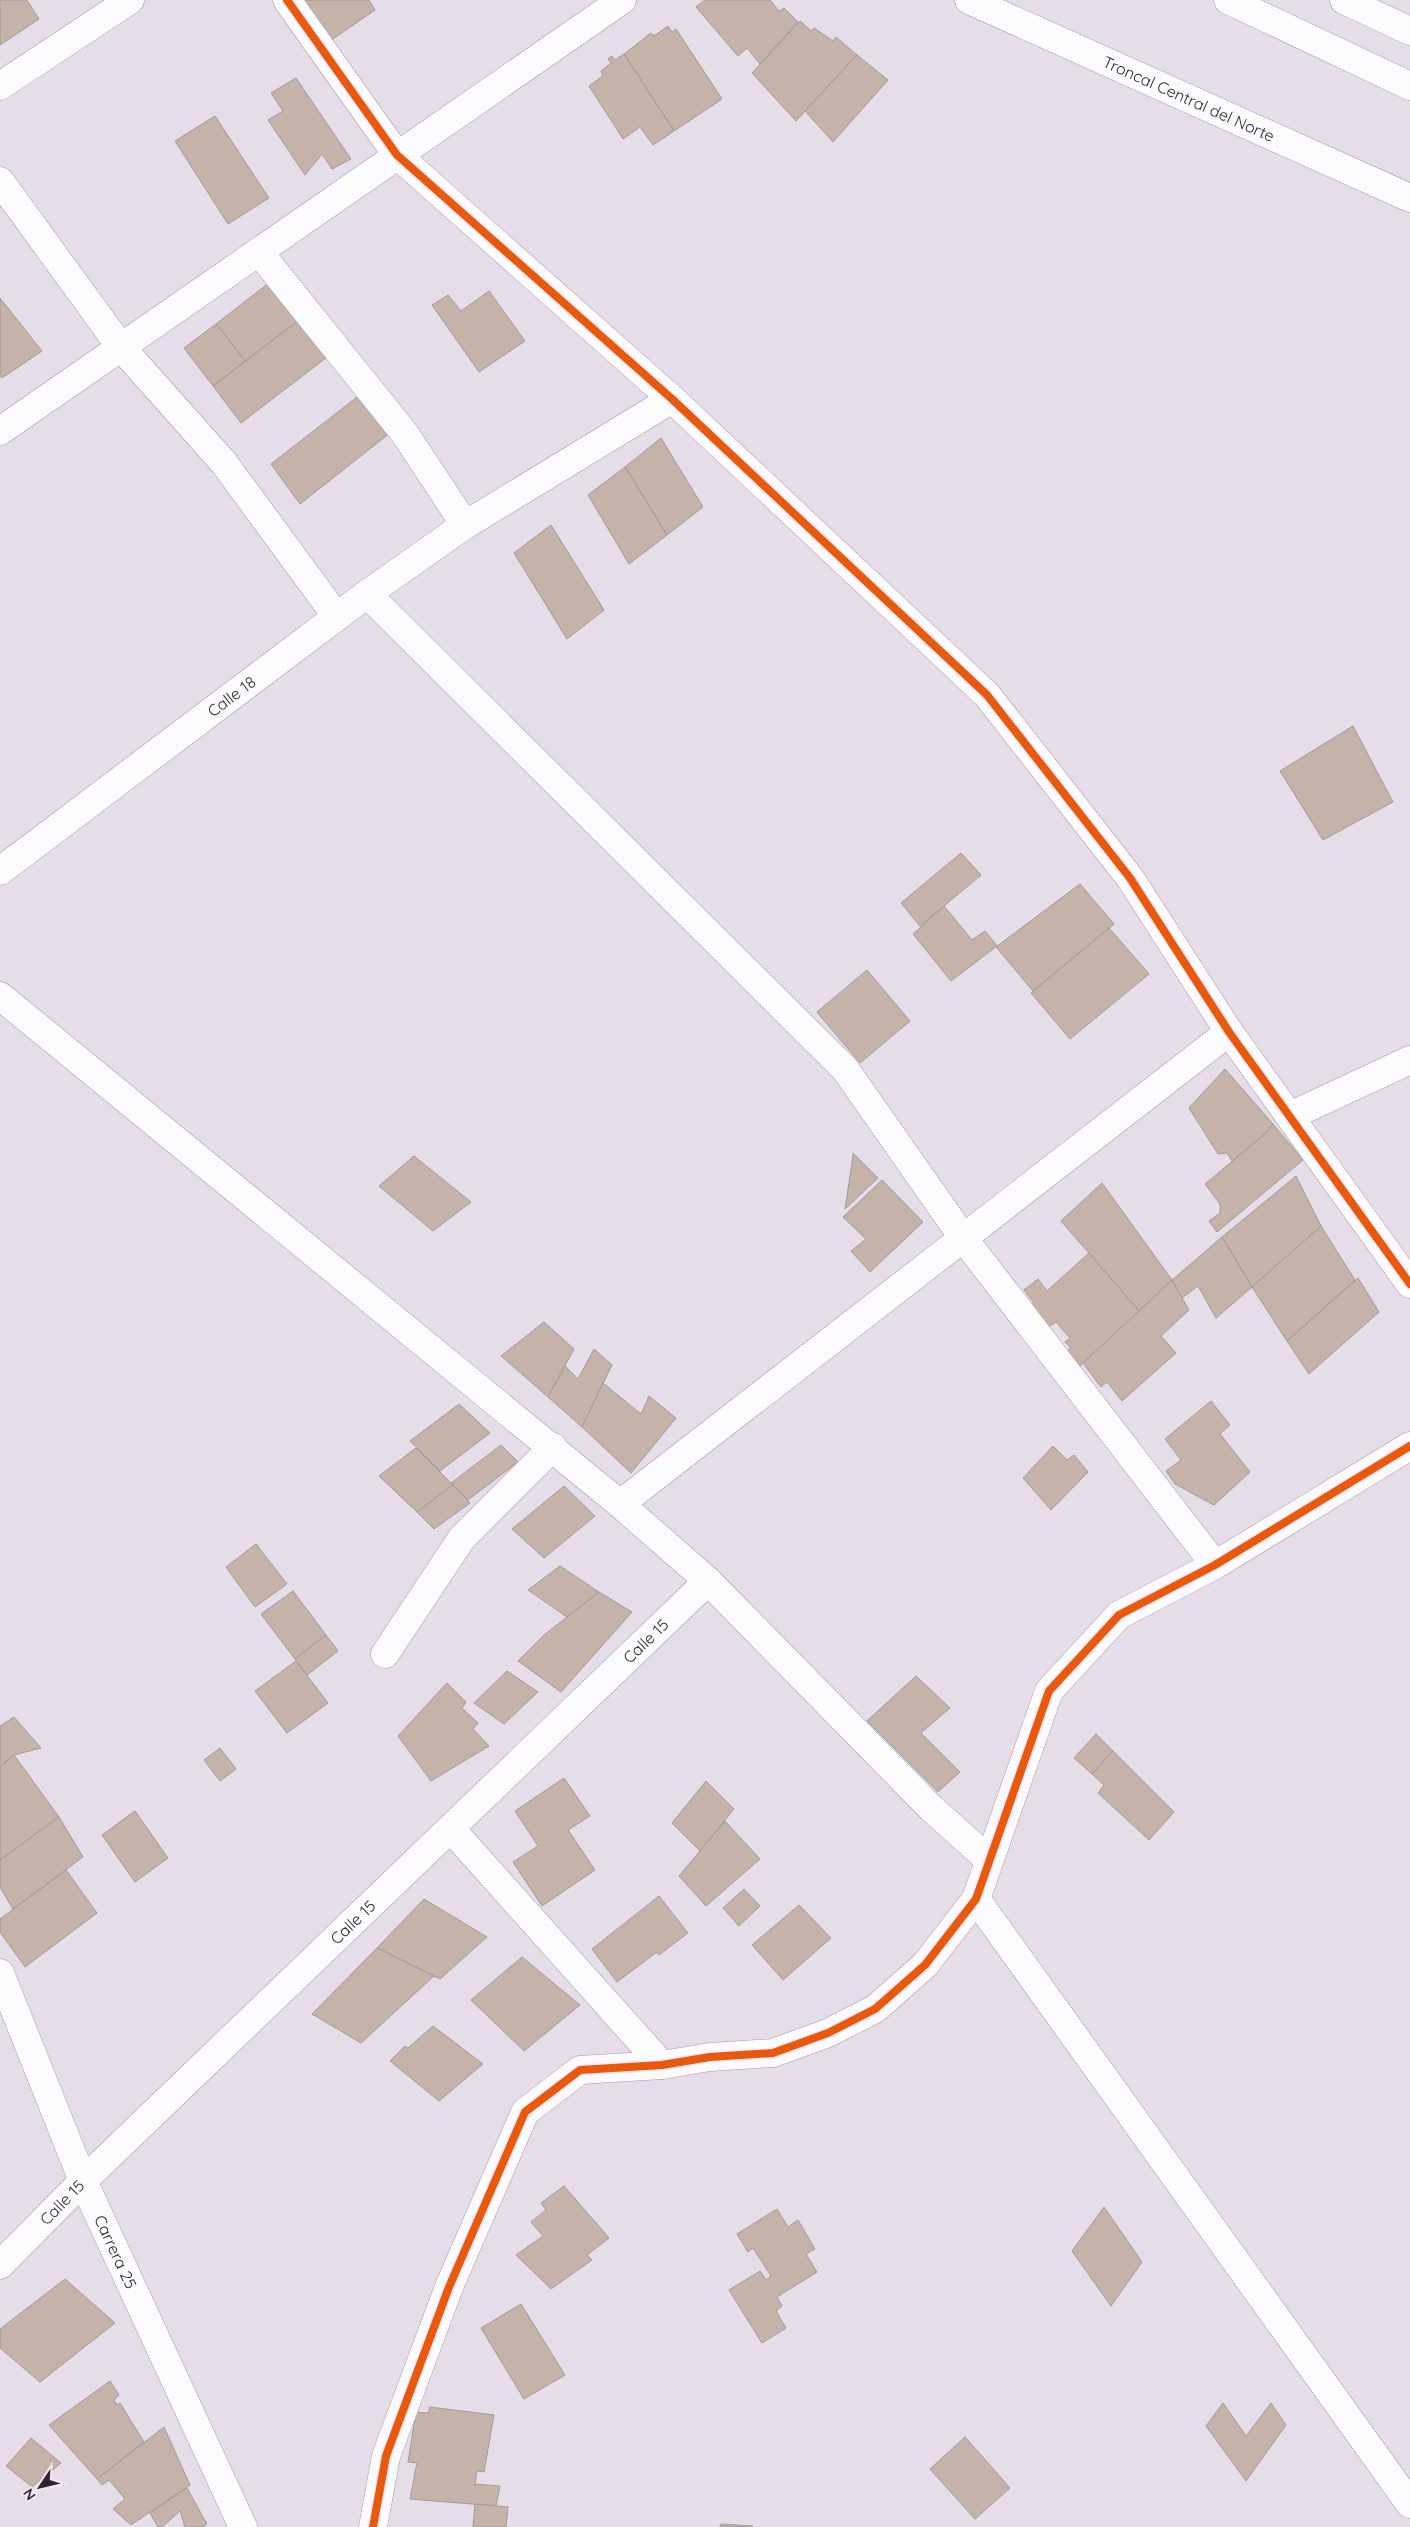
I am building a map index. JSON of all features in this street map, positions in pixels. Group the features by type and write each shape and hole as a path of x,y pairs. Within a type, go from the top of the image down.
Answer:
{"main road":[{"path":"0,86 130,0"},
{"path":"287,0 397,155 672,399 987,695 1130,878 1229,1032 1410,1284"},
{"path":"0,430 622,0"},
{"name":"Troncal Central del Norte","path":"969,0 1410,198"},
{"path":"1228,0 1410,86"},
{"path":"1344,0 1410,31"},
{"path":"0,181 120,346 224,464 337,617"},
{"path":"259,252 405,434 465,525"},
{"name":"Calle 18","path":"0,871 367,594 465,525 672,399"},
{"path":"367,594 845,1069 964,1239 1215,1565"},
{"path":"0,996 553,1447 620,1504 708,1581 930,1808 988,1859"},
{"path":"620,1504 1229,1032"},
{"path":"1290,1116 1410,1060"},
{"path":"372,2527 386,2456 449,2287 525,2112 580,2070 662,2065 710,2057 773,2053 828,2033 875,2009 925,1965 976,1899 988,1859 1049,1691 1119,1615 1215,1565 1410,1446"},
{"path":"385,1654 462,1538 553,1447"},
{"name":"Calle 15","path":"0,2265 83,2181 708,1581"},
{"path":"451,1829 662,2065"},
{"path":"976,1899 1410,2504"},
{"name":"Carrera 25","path":"0,1973 83,2181 243,2527"}],"building":[{"path":"0,0 27,0 39,19 0,45"},
{"path":"301,0 369,0 375,10 330,41"},
{"path":"705,0 770,0 779,11 784,8 798,22 760,64 747,48 738,56 696,7"},
{"path":"800,21 811,31 814,28 833,41 836,37 857,55 796,121 752,73"},
{"path":"668,26 672,32 676,29 722,99 674,131 624,54 651,33 654,36"},
{"path":"624,54 674,131 653,145 640,127 623,139 589,86 603,76 601,71 611,63 608,59 612,56 615,60"},
{"path":"857,55 888,80 833,142 805,111"},
{"path":"296,78 351,159 332,169 322,154 305,175 268,120 283,111 271,93"},
{"path":"215,116 269,198 228,224 175,141"},
{"path":"270,282 298,321 245,361 216,324"},
{"path":"489,291 525,341 479,372 432,305 448,295 461,311"},
{"path":"0,298 42,351 2,378 0,376"},
{"path":"298,321 326,358 241,423 213,386"},
{"path":"216,324 245,361 213,386 184,348"},
{"path":"361,394 390,433 300,504 271,464"},
{"path":"661,438 703,507 667,535 625,467"},
{"path":"625,467 667,535 629,564 588,495"},
{"path":"551,525 604,610 567,639 514,553"},
{"path":"1353,726 1393,802 1323,840 1280,771"},
{"path":"961,853 981,875 920,926 901,903"},
{"path":"1080,884 1114,924 1033,991 996,947"},
{"path":"944,906 972,940 985,931 997,946 951,981 913,934"},
{"path":"1109,928 1149,974 1070,1039 1031,993"},
{"path":"867,970 910,1021 860,1063 817,1012"},
{"path":"1225,1069 1273,1124 1266,1133 1232,1161 1227,1153 1218,1154 1189,1108"},
{"path":"1273,1124 1303,1160 1217,1232 1209,1221 1220,1213 1220,1204 1205,1184 1266,1133"},
{"path":"853,1153 878,1178 845,1209 853,1156"},
{"path":"414,1156 471,1202 433,1231 379,1186"},
{"path":"1296,1176 1321,1226 1252,1287 1222,1237"},
{"path":"882,1180 923,1222 870,1272 851,1251 866,1239 843,1217"},
{"path":"1102,1183 1172,1280 1139,1311 1061,1221"},
{"path":"1321,1226 1355,1280 1287,1341 1252,1287"},
{"path":"1222,1237 1252,1287 1216,1318 1198,1286 1182,1298 1172,1280"},
{"path":"1089,1253 1139,1311 1080,1366 1067,1351 1071,1348 1065,1342 1070,1338 1056,1322 1049,1327 1031,1305 1034,1303 1024,1290 1038,1279 1047,1291"},
{"path":"1358,1278 1379,1312 1309,1374 1287,1341"},
{"path":"1172,1280 1189,1310 1161,1336 1176,1353 1122,1401 1107,1382 1101,1387 1083,1363"},
{"path":"544,1322 574,1349 548,1397 501,1356"},
{"path":"594,1349 612,1365 582,1427 548,1397 565,1366 578,1379"},
{"path":"603,1383 641,1414 649,1396 676,1418 631,1473 582,1427"},
{"path":"1211,1401 1230,1425 1220,1434 1250,1472 1214,1505 1175,1484 1166,1471 1181,1460 1165,1439"},
{"path":"459,1404 490,1433 440,1471 410,1441"},
{"path":"501,1445 518,1462 468,1500 451,1483"},
{"path":"1053,1446 1067,1460 1074,1455 1088,1472 1051,1510 1023,1478"},
{"path":"416,1448 453,1485 417,1512 379,1476"},
{"path":"453,1485 470,1503 434,1529 417,1512"},
{"path":"564,1486 595,1516 544,1558 512,1529"},
{"path":"256,1544 287,1584 255,1607 226,1567"},
{"path":"560,1566 599,1592 567,1617 528,1590"},
{"path":"293,1591 326,1635 295,1659 261,1614"},
{"path":"599,1592 632,1612 561,1692 518,1661 544,1635"},
{"path":"326,1635 338,1651 307,1675 295,1659"},
{"path":"296,1661 328,1703 287,1733 255,1691"},
{"path":"507,1671 538,1692 504,1724 474,1703"},
{"path":"916,1676 950,1708 921,1733 960,1772 938,1792 867,1721"},
{"path":"447,1683 466,1702 462,1708 478,1723 473,1729 489,1746 431,1781 398,1736"},
{"path":"14,1717 41,1748 14,1755 0,1767 0,1726"},
{"path":"1096,1734 1113,1751 1092,1774 1074,1758"},
{"path":"220,1748 236,1769 220,1781 204,1760"},
{"path":"1113,1751 1174,1812 1149,1840 1098,1793 1104,1785 1092,1774"},
{"path":"14,1755 59,1817 0,1860 0,1767"},
{"path":"564,1778 590,1816 568,1830 595,1870 542,1906 513,1862 538,1846 515,1811"},
{"path":"706,1781 734,1809 700,1851 672,1823"},
{"path":"135,1811 168,1858 135,1882 102,1835"},
{"path":"59,1817 83,1857 13,1909 0,1887 0,1860"},
{"path":"725,1821 760,1859 706,1906 679,1876"},
{"path":"66,1870 97,1913 25,1967 0,1932 0,1919"},
{"path":"744,1889 760,1906 739,1926 723,1908"},
{"path":"659,1896 688,1933 659,1955 657,1952 617,1982 592,1949"},
{"path":"424,1899 487,1937 440,1979 377,1948"},
{"path":"799,1905 831,1938 783,1980 752,1945"},
{"path":"377,1948 434,1976 361,2043 312,2014"},
{"path":"522,1957 580,2005 524,2051 471,2000"},
{"path":"433,2026 483,2064 439,2101 390,2061 405,2046 408,2048"},
{"path":"564,2186 609,2238 587,2255 592,2260 551,2289 516,2255 543,2236 531,2222 546,2210 541,2203"},
{"path":"1104,2207 1142,2262 1111,2306 1072,2251"},
{"path":"777,2209 788,2227 798,2220 815,2249 806,2254 817,2272 777,2297 782,2306 776,2311 786,2328 762,2343 729,2290 760,2271 766,2280 771,2276 753,2248 748,2252 737,2234"},
{"path":"65,2279 115,2323 40,2382 0,2348 0,2329"},
{"path":"521,2304 565,2375 524,2399 481,2328"},
{"path":"110,2381 119,2395 114,2400 117,2405 120,2403 144,2442 97,2479 49,2425"},
{"path":"1223,2403 1246,2436 1271,2403 1286,2425 1246,2481 1206,2426"},
{"path":"430,2407 494,2415 484,2472 477,2471 475,2484 500,2486 496,2506 410,2499 417,2463 408,2462 416,2412 428,2413"},
{"path":"164,2427 190,2485 131,2525 113,2509 125,2499 109,2480 102,2485 97,2479"},
{"path":"965,2437 1010,2488 975,2519 930,2469"},
{"path":"31,2438 61,2463 32,2487 6,2466"},
{"path":"187,2488 207,2524 203,2527 185,2527 180,2511 162,2527 158,2527 150,2513"},
{"path":"475,2504 508,2507 506,2527 473,2527"},
{"path":"721,2524 753,2526 720,2527"}],"cycle path":[{"path":"287,0 397,155 672,399 987,695 1130,878 1229,1032 1410,1284"},
{"path":"373,2527 386,2456 449,2287 525,2112 580,2070 662,2065 710,2057 773,2053 828,2033 875,2009 925,1965 976,1899 1049,1691 1119,1615 1215,1565 1410,1446"}]}
